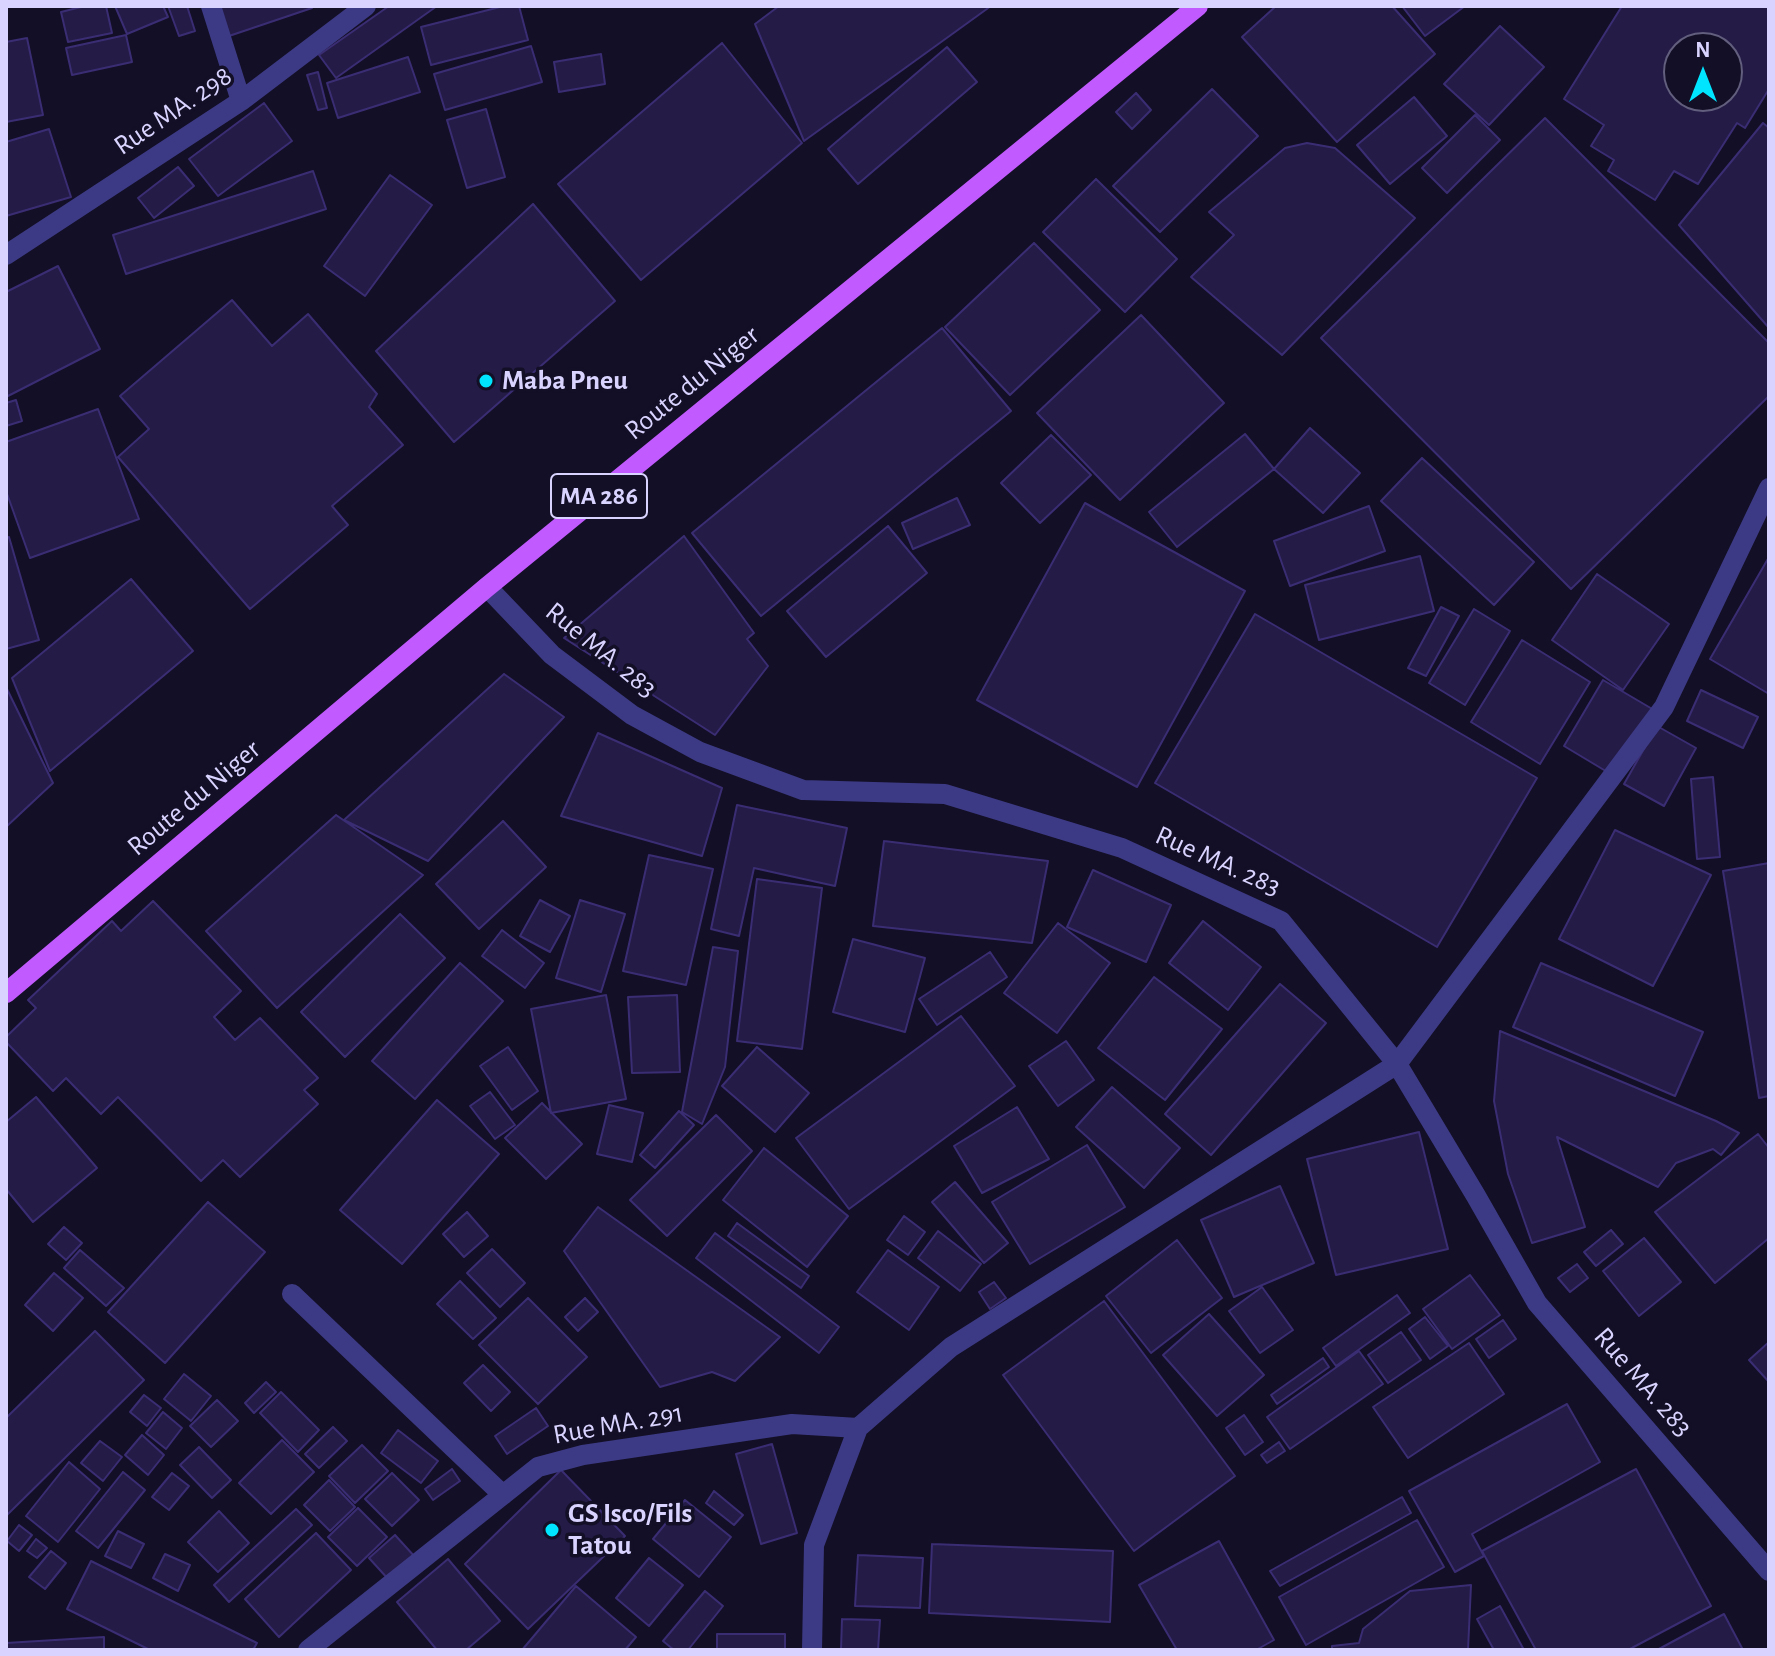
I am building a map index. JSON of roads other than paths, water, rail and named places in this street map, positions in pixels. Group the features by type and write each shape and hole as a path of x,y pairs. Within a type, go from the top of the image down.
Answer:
{"main road":[{"name":"Route du Niger","path":"6,993 487,587 1198,6"}],"street":[{"path":"211,6 241,101"},
{"name":"Rue MA. 298","path":"6,255 241,101 366,6"},
{"path":"812,1650 814,1545 858,1428 951,1347 1397,1064 1664,707 1769,488"},
{"name":"Rue MA. 283","path":"487,587 552,655 632,715 700,752 803,790 945,794 1122,848 1281,921 1397,1064 1537,1303 1769,1571"},
{"path":"292,1294 503,1495"},
{"name":"Rue MA. 291","path":"308,1650 538,1467 583,1455 792,1424 858,1428"}],"place":[{"name":"Maba Pneu","path":"486,381"},
{"name":"GS Isco/Fils Tatou","path":"552,1530"}]}
